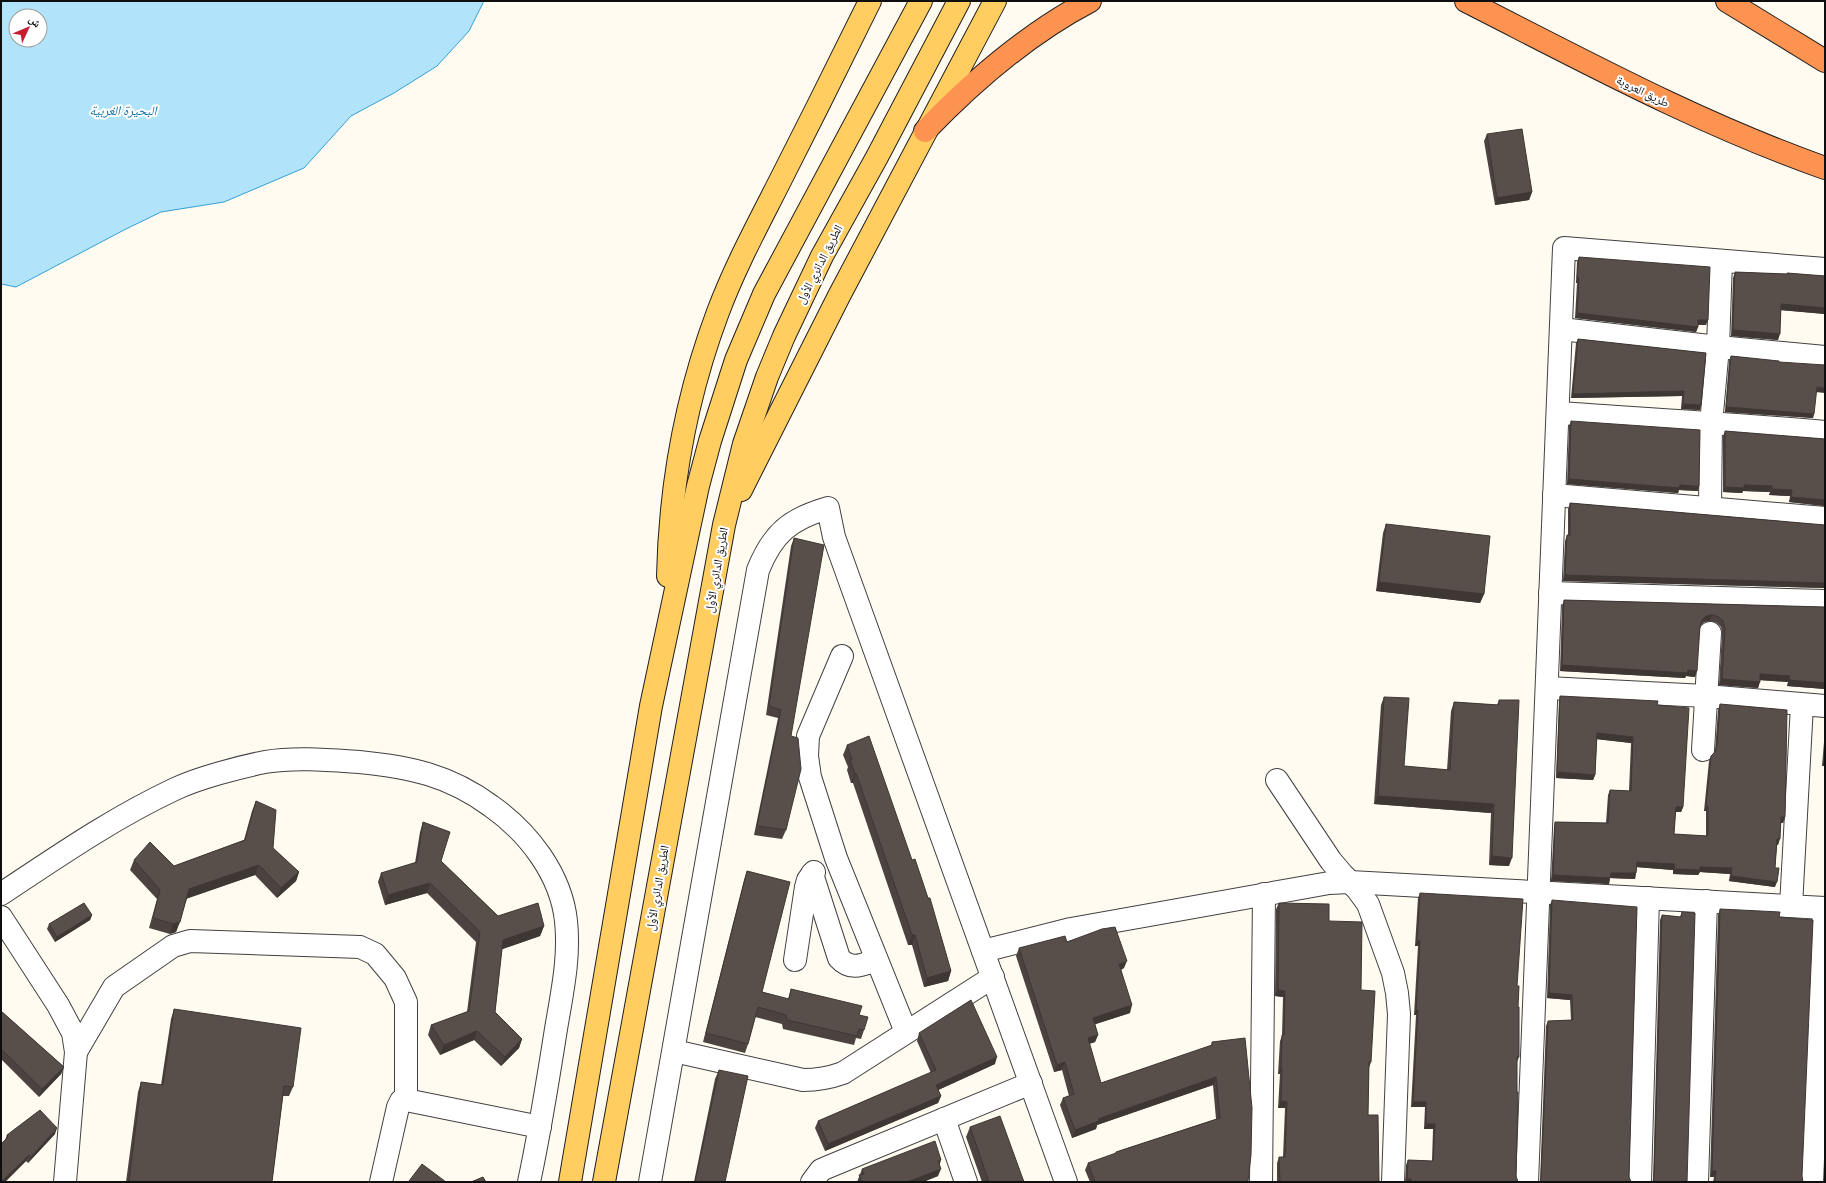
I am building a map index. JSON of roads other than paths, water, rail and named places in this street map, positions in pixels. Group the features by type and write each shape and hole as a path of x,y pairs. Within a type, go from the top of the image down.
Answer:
{"highway":[{"path":"925,131 974,82 1001,60 1052,23 1090,1"},
{"name":"طريق العروبة","path":"1466,1 1646,93 1697,117 1825,168"},
{"path":"1727,1 1825,61"}],"main road":[{"path":"668,619 669,547 675,479 689,409 703,354 737,264 870,1"},
{"path":"570,1182 585,1100 640,765 668,619 698,486 710,441 736,360 764,294 920,1"},
{"name":"الطريق الدائري الأول","path":"604,1182 724,525 744,444 770,370 822,256 877,157 959,1"},
{"path":"724,525 816,342 925,131 995,1"}],"street":[{"path":"1527,1182 1564,248 1825,268"},
{"path":"1710,508 1711,424 1718,347 1721,261"},
{"path":"1561,329 1718,347 1825,357"},
{"path":"1558,413 1711,424 1748,424 1825,432"},
{"path":"1554,495 1825,518"},
{"path":"650,1182 758,570 765,552 776,537 790,524 807,514 828,508 834,537 1066,1182"},
{"path":"1550,593 1825,601"},
{"path":"1703,750 1710,633"},
{"path":"842,656 808,736 807,756 810,777 836,858 906,1032"},
{"path":"1547,688 1706,696 1825,706"},
{"path":"1791,906 1802,705"},
{"path":"1,894 101,828 176,788 266,762 309,759 393,765 428,773 470,790 506,816 536,848 556,882 566,919 568,956 540,1127 529,1182"},
{"path":"1277,780 1331,861 1363,896 1372,913 1393,973 1399,1014 1392,1182"},
{"path":"795,960 806,887 812,874 836,858"},
{"path":"812,874 840,958 850,966 856,967 876,960"},
{"path":"983,951 1071,929 1309,885 1350,882 1824,908 1812,1182"},
{"path":"1261,1182 1264,894"},
{"path":"1640,1182 1648,898"},
{"path":"1697,1182 1706,902"},
{"path":"1,917 58,1005 73,1033 76,1052 65,1182"},
{"path":"76,1052 114,987 173,946 190,942 360,947 375,954 395,978 406,1002 406,1100"},
{"path":"674,1050 803,1080 818,1080 843,1073 993,977"},
{"path":"812,1182 821,1170 1031,1083"},
{"path":"381,1182 398,1107 401,1101 406,1100 540,1127"},
{"path":"944,1119 966,1182"}],"water":[{"name":"البحيرة الغربية","path":"1,1 484,1 469,31 437,66 394,93 351,116 304,168 224,202 161,212 16,287 1,284"}]}
